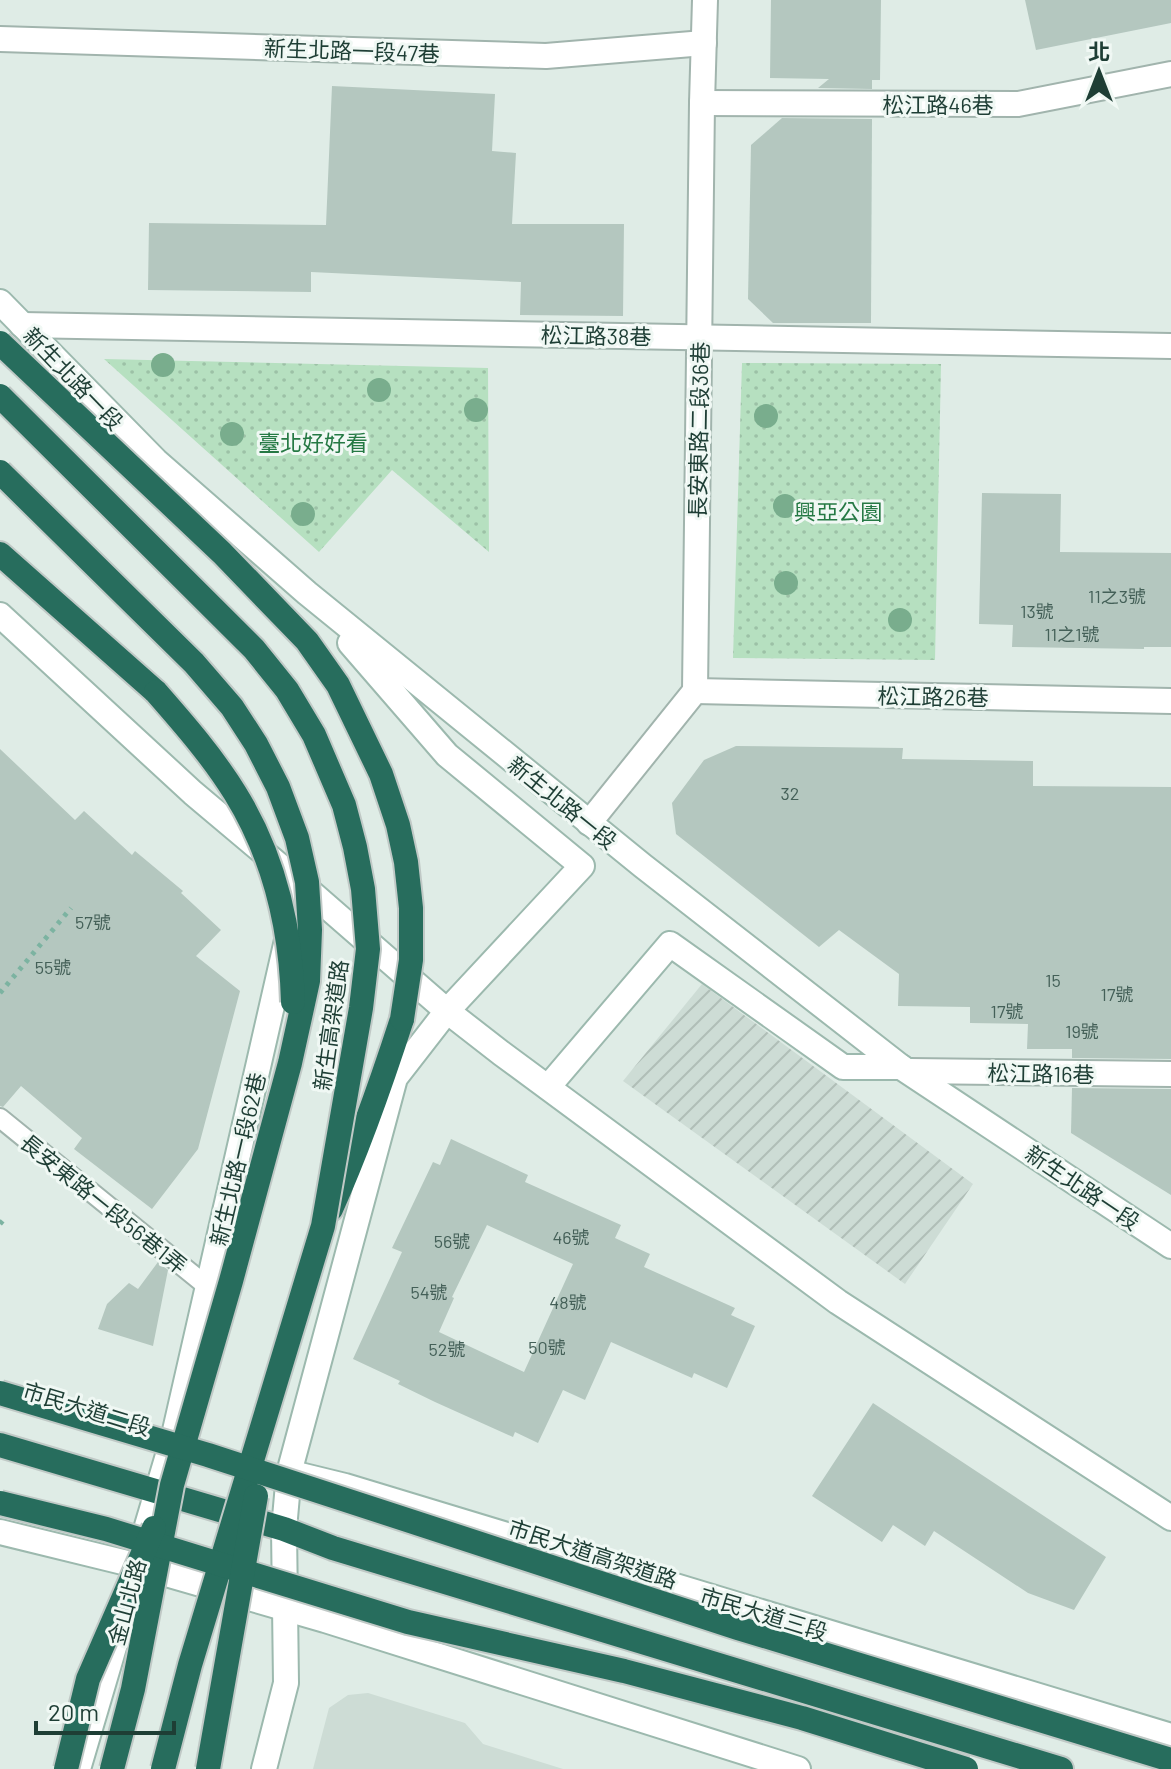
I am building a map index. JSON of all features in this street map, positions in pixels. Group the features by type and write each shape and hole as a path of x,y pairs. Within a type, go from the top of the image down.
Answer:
{"highway":[{"path":"0,343 222,553 307,641 338,685 381,774 398,825 406,862 411,908 411,960 402,1019 379,1089 353,1159 323,1226"},
{"name":"新生高架道路","path":"0,396 254,649 287,690 314,735 344,805 363,889 368,949 361,1008 323,1226 190,1665 163,1769"},
{"name":"新生高架道路","path":"0,472 194,663 232,707 278,787 297,838 307,882 310,930 308,981 239,1252 165,1488 133,1689 112,1769"},
{"path":"0,554 156,692 214,761 236,794 260,838 285,920 292,976 293,1044"},
{"name":"市民大道高架道路","path":"0,1393 208,1455 738,1628 1171,1760"},
{"path":"208,1769 273,1394"},
{"path":"0,1445 165,1488 333,1548 1061,1769"},
{"path":"66,1769 88,1679 165,1488"},
{"path":"0,1503 106,1529 408,1622 624,1671 802,1718 966,1769"}],"street":[{"name":"長安東路二段36巷","path":"695,691 705,0"},
{"name":"新生北路一段47巷","path":"0,39 546,56 704,43"},
{"name":"松江路46巷","path":"702,103 1018,104 1171,74"},
{"name":"新生北路一段","path":"0,302 156,461 307,593 589,823 906,1069 1171,1246"},
{"name":"松江路38巷","path":"22,325 1171,346"},
{"path":"264,1769 286,1683 284,1529 289,1473 395,1078 447,1011 582,866 447,755 307,593"},
{"path":"0,615 193,793 447,1011 838,1302 1171,1518"},
{"path":"589,823 695,691"},
{"name":"松江路26巷","path":"695,691 1171,701"},
{"name":"新生北路一段62巷","path":"174,1435 300,883"},
{"name":"松江路16巷","path":"548,1087 670,944 843,1067 1171,1074"},
{"name":"市民大道二段","path":"0,1381 174,1435"},
{"name":"市民大道三段","path":"174,1435 289,1473 345,1486 1171,1736"},
{"name":"金山北路","path":"78,1769 119,1632 135,1565 165,1488 174,1435"},
{"path":"0,1532 135,1565 285,1609 798,1769"}],"lane":[{"name":"長安東路一段56巷1弄","path":"0,1118 208,1287"}],"path":[{"path":"0,993 71,908"},
{"path":"0,1224 5,1218"}],"shaded area":[{"path":"702,984 973,1184 905,1284 623,1081"},
{"path":"368,1693 465,1723 483,1744 563,1769 313,1769 329,1708 348,1695"}],"green space":[{"name":"臺北好好看","path":"104,359 488,368 489,552 392,470 319,552"},
{"name":"興亞公園","path":"742,363 941,364 935,660 733,658"}],"building":[{"path":"771,0 881,0 880,80 872,80 872,89 818,88 829,79 770,78"},
{"path":"1025,0 1171,0 1171,23 1036,50"},
{"path":"332,86 495,94 492,151 516,153 512,224 624,224 623,316 520,315 521,282 311,272 311,292 148,290 149,223 326,225"},
{"path":"782,118 872,119 871,323 773,323 748,299 751,145"},
{"path":"982,493 1061,494 1060,552 1171,553 1171,647 1012,647 1013,625 979,624"},
{"path":"736,746 903,748 902,759 1033,761 1033,786 1171,787 1171,1059 1072,1058 1072,1049 1027,1049 1028,1024 970,1023 970,1007 898,1006 899,974 839,930 819,947 676,834 672,803 704,760"},
{"path":"0,749 75,820 84,811 132,855 135,851 183,891 181,893 221,930 196,956 240,991 198,1149 152,1209 74,1149 82,1138 21,1086 3,1107 0,1106"},
{"path":"1072,1088 1171,1089 1171,1195 1071,1133"},
{"path":"451,1139 528,1175 525,1182 621,1225 615,1238 650,1254 644,1267 735,1308 731,1315 755,1326 727,1388 694,1373 692,1378 611,1342 585,1400 563,1390 538,1443 515,1432 513,1437 435,1402 353,1359 402,1252 392,1248 433,1162 440,1165","holes":["487,1225 573,1264 524,1372 439,1332 452,1297"]},
{"path":"158,1262 168,1270 153,1346 98,1329 107,1304 129,1283 138,1289"},
{"path":"873,1403 1106,1557 1074,1610 1028,1593 934,1531 925,1546 893,1525 882,1542 812,1496"}]}
